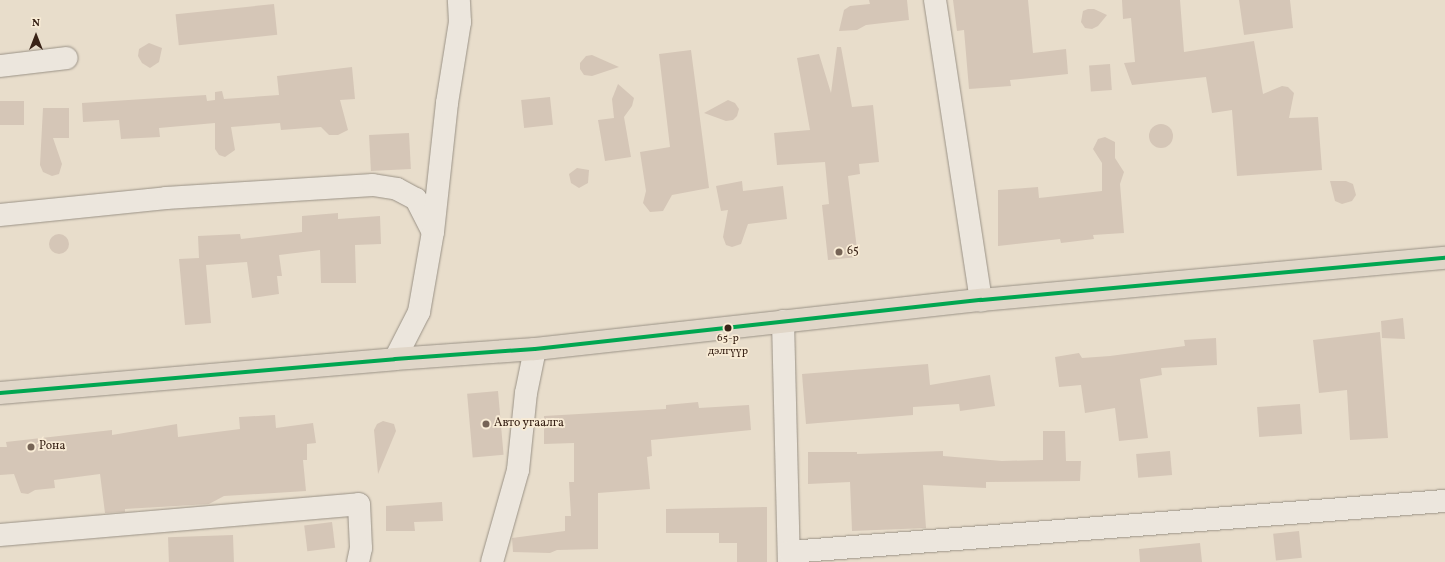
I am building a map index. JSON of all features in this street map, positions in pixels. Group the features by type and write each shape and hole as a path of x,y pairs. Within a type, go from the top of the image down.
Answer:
{"main road":[{"path":"0,393 395,358 535,349 981,300 1445,258"}],"street":[{"path":"395,358 419,312 433,232 447,103 460,22 459,0"},
{"path":"936,0 981,300"},
{"path":"0,66 67,58"},
{"path":"0,215 166,198 373,185 397,190 416,198 433,232"},
{"path":"783,321 789,557 1445,501"},
{"path":"492,562 518,470 526,393 535,349"},
{"path":"0,535 359,504 361,548 358,562"}],"building":[{"path":"869,0 907,0 909,20 866,25 857,30 839,31 844,10 850,6 870,4"},
{"path":"953,0 1028,0 1033,53 1066,49 1068,74 1010,80 1011,86 969,89 964,30 957,31"},
{"path":"1122,0 1180,0 1184,52 1254,41 1263,94 1282,86 1288,87 1294,93 1289,118 1318,117 1322,170 1237,176 1232,110 1212,113 1206,77 1132,85 1124,63 1135,62 1131,18 1123,19"},
{"path":"1239,0 1290,0 1293,28 1244,35"},
{"path":"274,4 277,35 179,45 176,14"},
{"path":"1094,9 1107,15 1098,26 1092,29 1085,28 1081,22 1083,11"},
{"path":"149,43 162,48 159,62 150,68 142,63 138,56 139,49"},
{"path":"837,47 841,47 852,107 873,105 879,162 859,164 860,174 848,176 858,257 828,260 822,205 829,204 825,162 777,165 774,133 810,130 797,58 819,54 831,93"},
{"path":"691,50 709,188 672,195 663,211 650,212 643,203 646,191 640,152 670,147 659,54"},
{"path":"592,55 619,67 592,76 584,75 580,69 580,63 586,56"},
{"path":"1110,64 1112,90 1091,91 1089,65"},
{"path":"352,67 355,99 340,100 348,130 338,135 329,135 321,127 281,130 280,123 231,127 235,150 225,157 219,155 215,149 215,123 159,128 160,137 121,139 119,120 83,122 82,103 206,95 207,101 215,100 215,92 222,91 224,99 279,95 277,76"},
{"path":"618,84 634,98 632,106 624,117 631,157 605,161 598,120 614,118 612,99"},
{"path":"550,97 553,125 524,128 521,100"},
{"path":"728,100 735,103 739,109 737,116 733,120 726,121 704,113"},
{"path":"0,101 24,101 24,125 0,125"},
{"path":"43,108 69,108 69,138 53,138 62,164 59,174 52,176 43,172 40,165"},
{"path":"1161,124 1169,128 1173,136 1169,144 1161,148 1153,144 1149,136 1153,128"},
{"path":"409,133 411,169 371,171 369,135"},
{"path":"1105,137 1115,142 1115,158 1124,172 1120,184 1124,233 1093,235 1094,239 1061,243 1060,239 998,246 998,190 1038,187 1039,198 1102,191 1102,163 1093,149 1098,139"},
{"path":"577,168 589,170 588,183 579,188 571,183 569,174"},
{"path":"742,181 743,191 783,186 787,219 748,224 741,244 732,247 726,245 723,237 728,210 721,211 716,186"},
{"path":"1330,181 1346,181 1353,184 1356,195 1352,201 1342,204 1335,201"},
{"path":"338,213 338,219 380,216 381,244 355,245 356,283 321,283 320,250 279,255 282,276 277,276 279,294 252,298 247,262 206,265 211,323 185,325 179,259 199,258 198,236 240,234 241,239 302,232 302,216"},
{"path":"55,234 63,234 69,240 69,248 63,254 55,254 49,248 49,240"},
{"path":"1403,318 1405,339 1382,338 1381,321"},
{"path":"1380,332 1388,438 1350,440 1347,390 1319,393 1313,340"},
{"path":"1216,338 1217,365 1161,368 1162,375 1140,379 1148,438 1119,441 1115,408 1085,413 1081,385 1059,387 1055,357 1079,353 1082,358 1110,356 1185,346 1184,340"},
{"path":"928,364 930,385 990,375 995,406 960,411 959,404 913,407 913,415 806,424 802,374"},
{"name":"Авто угаалга","path":"498,391 504,455 473,457 467,394"},
{"path":"698,402 699,408 749,405 751,430 651,440 652,456 647,457 650,489 598,493 598,549 557,550 550,553 513,552 512,538 565,531 565,516 571,516 569,482 574,482 574,443 544,444 544,416 666,409 666,405"},
{"path":"1300,404 1302,434 1259,437 1257,407"},
{"path":"275,415 276,428 313,423 316,443 307,444 307,460 303,460 306,491 224,496 209,504 125,509 125,512 105,513 100,474 54,480 55,488 35,490 28,494 21,493 14,474 0,475 0,447 7,447 6,442 112,430 112,435 177,424 178,437 240,429 239,417"},
{"path":"383,421 394,424 396,431 378,474 374,430 377,424"},
{"path":"1043,431 1065,431 1066,461 1081,461 1080,481 986,482 986,488 923,485 926,528 852,531 850,482 808,484 808,452 857,452 857,454 943,451 943,456 1002,461 1043,460"},
{"path":"1170,451 1172,475 1138,478 1136,454"},
{"path":"442,502 443,521 414,522 415,531 386,531 386,506"},
{"path":"767,507 767,562 737,562 737,543 719,543 719,533 666,533 666,509"},
{"path":"332,522 335,548 307,551 304,525"},
{"path":"1299,531 1302,558 1276,561 1273,534"},
{"path":"233,535 234,562 169,562 168,537"},
{"path":"1200,543 1202,562 1140,562 1139,549"}],"transit line":[{"path":"0,393 395,359 535,349 981,300 1445,258"}],"place":[{"name":"65","path":"839,252"},
{"name":"65-р дэлгүүр","path":"728,328"},
{"name":"Авто угаалга","path":"486,424"},
{"name":"Рона","path":"31,447"}]}
